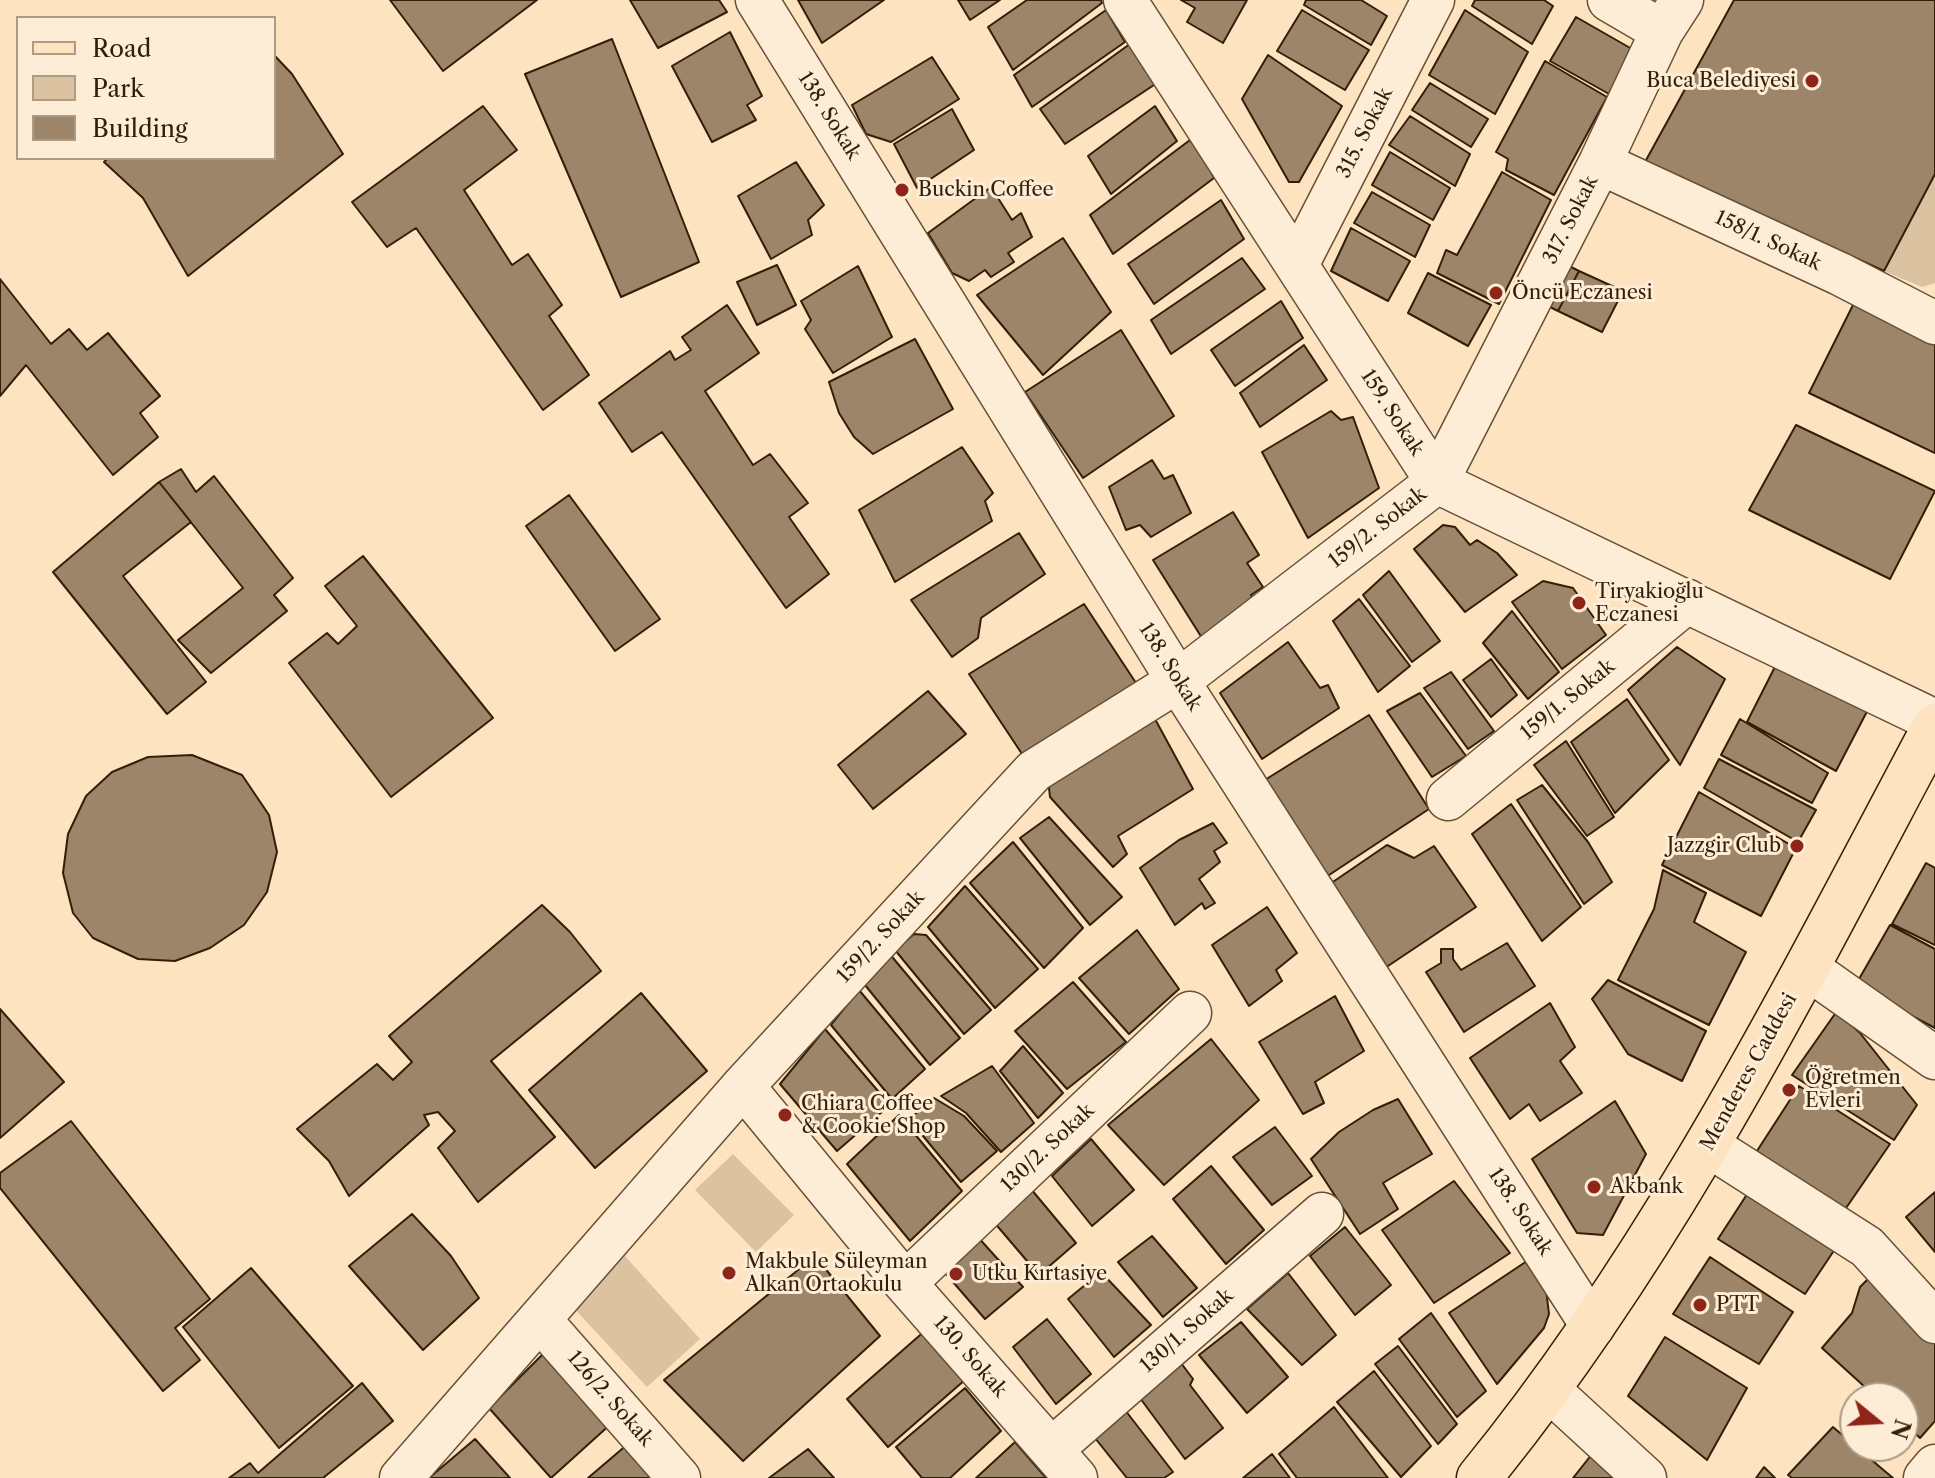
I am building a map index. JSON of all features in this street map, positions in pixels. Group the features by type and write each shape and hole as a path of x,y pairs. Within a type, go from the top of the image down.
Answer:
{"main road":[{"name":"Menderes Caddesi","path":"1480,1478 1549,1390 1593,1327 1709,1146 1935,724"}],"street":[{"name":"138. Sokak","path":"757,0 1178,681 1593,1327"},
{"name":"315. Sokak","path":"1297,265 1433,0"},
{"path":"1609,0 1672,16"},
{"name":"159. Sokak","path":"1131,3 1437,482"},
{"name":"317. Sokak","path":"1437,482 1672,16"},
{"name":"158/1. Sokak","path":"1600,163 1840,274 1935,323"},
{"name":"159/2. Sokak","path":"401,1478 743,1086 1034,771 1178,681 1437,482"},
{"path":"1437,482 1688,601 1935,724"},
{"name":"159/1. Sokak","path":"1448,799 1688,601"},
{"path":"1807,968 1935,1058"},
{"name":"130/2. Sokak","path":"905,1283 1190,1013"},
{"name":"130. Sokak","path":"743,1086 905,1283 1064,1463"},
{"path":"1709,1146 1867,1247 1935,1322"},
{"name":"130/1. Sokak","path":"1064,1463 1322,1214"},
{"name":"126/2. Sokak","path":"541,1321 679,1478"},
{"path":"1549,1390 1645,1478"},
{"path":"1925,1478 1935,1466"}],"green space":[{"path":"1935,174 1935,283 1922,287 1884,271"},
{"path":"733,1154 794,1215 756,1252 695,1190"},
{"path":"624,1255 700,1339 647,1387 570,1304"}],"building":[{"path":"390,0 537,0 443,71"},
{"path":"630,0 719,0 727,12 658,48"},
{"path":"798,0 884,0 822,43"},
{"path":"958,0 1000,0 970,20"},
{"path":"1027,0 1101,0 1102,3 1013,70 988,27"},
{"path":"1181,0 1247,0 1223,43 1187,22 1195,8"},
{"path":"1306,0 1361,0 1387,16 1371,45 1304,5"},
{"path":"1475,0 1544,0 1553,6 1532,44 1472,6"},
{"name":"Buca Belediyesi","path":"1734,0 1935,0 1935,174 1884,271 1645,162"},
{"path":"1106,10 1125,42 1032,107 1014,75"},
{"path":"1302,10 1369,50 1345,90 1277,51"},
{"path":"1465,10 1528,52 1495,114 1429,75"},
{"path":"1576,17 1632,49 1609,94 1550,61"},
{"path":"730,32 762,96 747,105 756,120 712,142 672,66"},
{"path":"612,39 699,262 621,297 525,74"},
{"path":"1134,41 1163,79 1065,144 1040,109"},
{"path":"1268,55 1342,106 1299,182 1289,182 1242,99"},
{"path":"276,57 292,74 343,154 188,276 143,198 104,162 276,160"},
{"path":"932,57 959,99 891,142 866,134 852,105"},
{"path":"1545,61 1607,97 1554,195 1506,170 1508,159 1496,152"},
{"path":"1430,83 1488,119 1471,147 1412,110"},
{"path":"483,106 517,150 464,190 512,265 528,254 562,305 549,316 589,375 543,410 416,228 387,247 352,202"},
{"path":"1155,106 1177,141 1111,194 1088,156"},
{"path":"952,109 974,150 917,188 894,144"},
{"path":"1410,116 1470,154 1455,186 1389,145"},
{"path":"1194,137 1214,178 1113,254 1090,215"},
{"path":"1390,152 1450,188 1433,220 1372,185"},
{"path":"796,162 824,205 808,220 812,235 771,259 738,196"},
{"path":"1502,172 1551,200 1499,304 1437,273 1446,250 1457,255"},
{"path":"991,187 1012,220 1021,213 1032,237 1008,253 1014,262 991,277 985,270 969,281 952,273 928,233"},
{"path":"1372,192 1430,225 1415,257 1354,223"},
{"path":"1221,200 1244,239 1154,304 1128,264"},
{"path":"1351,228 1410,261 1388,301 1331,271"},
{"path":"1063,238 1111,312 1043,375 977,295"},
{"path":"1242,258 1265,289 1171,354 1151,320"},
{"path":"1563,263 1579,271 1558,311 1540,302"},
{"path":"777,265 796,305 757,325 737,282"},
{"path":"858,266 892,337 833,373 805,329 811,320 801,301"},
{"path":"1579,271 1623,291 1602,332 1558,311"},
{"path":"1428,273 1491,305 1468,346 1408,313"},
{"path":"0,279 51,344 69,329 87,350 108,333 160,396 140,413 158,437 113,475 26,365 0,396"},
{"path":"1281,301 1303,338 1235,386 1211,350"},
{"path":"1854,303 1935,343 1935,453 1809,393"},
{"path":"727,305 759,353 705,391 753,465 770,454 808,503 789,517 829,574 786,608 662,432 632,452 599,403 670,351 675,360 691,350 682,337"},
{"path":"1121,330 1174,416 1083,478 1025,392"},
{"path":"915,339 953,409 873,454 854,437 839,413 829,382"},
{"path":"1304,345 1327,380 1260,427 1240,393"},
{"path":"1331,411 1341,420 1353,417 1379,488 1308,538 1262,452"},
{"path":"1796,425 1935,491 1890,579 1749,510"},
{"path":"962,447 993,493 985,501 992,521 895,582 859,510"},
{"path":"1152,460 1164,479 1173,475 1191,513 1151,537 1140,525 1126,530 1109,487"},
{"path":"181,469 196,492 214,476 293,578 274,595 287,611 211,673 178,640 243,588 159,482"},
{"path":"159,482 191,522 123,576 206,682 167,714 53,572"},
{"path":"569,495 660,619 615,651 526,526"},
{"path":"1233,512 1259,555 1247,563 1263,587 1251,595 1260,611 1207,646 1153,560"},
{"path":"1443,525 1455,527 1470,545 1477,540 1497,553 1517,575 1465,612 1414,549"},
{"path":"1019,533 1045,574 981,618 978,638 952,657 911,600"},
{"path":"363,556 493,718 391,797 289,663 327,633 338,644 357,626 325,586"},
{"path":"1389,571 1440,641 1412,662 1363,595"},
{"path":"1543,581 1573,588 1606,635 1562,669 1512,602"},
{"path":"1359,599 1410,666 1378,692 1333,621"},
{"path":"1084,604 1138,686 1024,757 969,674"},
{"path":"1512,611 1559,672 1528,699 1483,643"},
{"path":"1288,642 1320,688 1328,685 1339,708 1262,759 1220,693"},
{"path":"1677,647 1725,679 1680,765 1628,690"},
{"path":"1782,653 1874,698 1836,771 1747,722"},
{"path":"1491,659 1517,695 1491,717 1463,680"},
{"path":"1451,672 1494,731 1468,749 1424,688"},
{"path":"928,691 966,734 873,809 838,765"},
{"path":"1420,693 1466,756 1432,777 1387,711"},
{"path":"1627,699 1669,760 1615,813 1571,742"},
{"path":"1369,715 1429,809 1323,879 1260,783"},
{"path":"1155,719 1193,789 1118,836 1127,854 1113,867 1050,797 1048,779"},
{"path":"1740,719 1828,773 1812,803 1721,755"},
{"path":"1566,741 1614,817 1587,836 1534,765"},
{"path":"192,755 242,775 269,815 277,852 267,892 244,925 210,948 175,961 138,959 93,938 73,913 63,873 68,834 86,796 112,772 148,757"},
{"path":"1719,759 1816,810 1798,842 1704,788"},
{"path":"1542,785 1588,842 1612,882 1584,904 1517,800"},
{"path":"1699,792 1796,848 1761,916 1662,865"},
{"path":"1511,804 1581,907 1542,941 1472,834"},
{"path":"1049,817 1122,897 1090,925 1020,838"},
{"path":"1213,823 1227,843 1214,851 1220,862 1199,879 1215,903 1205,909 1202,903 1175,925 1140,868 1179,840"},
{"path":"1013,842 1083,928 1044,968 970,883"},
{"path":"1387,845 1414,858 1434,846 1476,907 1385,968 1327,886"},
{"path":"1926,863 1935,868 1935,945 1892,924"},
{"path":"1663,870 1706,893 1694,922 1746,952 1709,1025 1618,980 1654,909"},
{"path":"965,886 1038,969 995,1008 928,927"},
{"path":"542,905 570,932 601,971 491,1061 555,1137 478,1202 438,1148 455,1131 438,1112 424,1115 429,1125 349,1196 329,1161 297,1129 377,1064 393,1080 412,1062 389,1036"},
{"path":"1267,907 1297,953 1276,970 1282,981 1249,1006 1212,945"},
{"path":"1890,925 1935,949 1935,1028 1855,986"},
{"path":"1137,930 1179,989 1129,1034 1079,978"},
{"path":"914,934 926,935 991,1010 964,1034 895,950"},
{"path":"1507,943 1535,986 1464,1032 1426,972 1441,963 1441,949 1453,949 1453,959 1461,970"},
{"path":"888,952 960,1038 930,1065 865,985"},
{"path":"1608,980 1706,1031 1682,1081 1628,1054 1592,999"},
{"path":"1073,982 1126,1042 1067,1089 1015,1031"},
{"path":"859,990 925,1069 892,1099 831,1025"},
{"path":"641,993 707,1071 595,1168 529,1090"},
{"path":"1335,996 1364,1051 1315,1082 1324,1103 1303,1114 1259,1042"},
{"path":"1550,1003 1575,1047 1560,1061 1582,1093 1540,1121 1529,1104 1510,1119 1470,1058"},
{"path":"0,1009 64,1082 0,1138"},
{"path":"1837,1011 1860,1033 1917,1105 1894,1140 1792,1075"},
{"path":"825,1029 890,1105 837,1151 780,1084"},
{"path":"1211,1039 1259,1100 1164,1185 1108,1125"},
{"path":"1023,1046 1063,1093 1038,1118 1000,1071"},
{"path":"992,1066 1034,1123 1001,1152 966,1113 941,1096"},
{"path":"1799,1086 1890,1144 1844,1211 1755,1154"},
{"path":"934,1098 964,1116 997,1151 961,1182 909,1119"},
{"path":"1398,1099 1432,1154 1383,1183 1398,1209 1360,1234 1311,1159 1339,1132 1373,1110"},
{"path":"1615,1101 1646,1154 1603,1235 1577,1233 1532,1159"},
{"path":"899,1115 962,1191 910,1241 847,1164"},
{"path":"71,1121 210,1299 175,1328 200,1360 163,1391 0,1188 0,1173"},
{"path":"1275,1127 1312,1176 1272,1205 1233,1157"},
{"path":"1091,1139 1134,1190 1092,1226 1052,1176"},
{"path":"1211,1166 1264,1230 1226,1264 1173,1199"},
{"path":"1454,1181 1510,1253 1434,1303 1382,1230"},
{"path":"1755,1182 1841,1240 1805,1294 1718,1239"},
{"path":"1031,1189 1076,1243 1039,1275 993,1221"},
{"path":"1935,1192 1935,1252 1906,1217"},
{"path":"412,1214 451,1256 479,1298 423,1350 349,1266"},
{"path":"1345,1227 1391,1285 1355,1315 1310,1256"},
{"path":"976,1235 1023,1287 985,1319 940,1267"},
{"path":"1152,1236 1197,1288 1163,1317 1118,1262"},
{"path":"815,1256 880,1336 743,1461 664,1380"},
{"path":"1710,1257 1793,1312 1759,1364 1673,1314"},
{"path":"1527,1261 1546,1289 1549,1314 1544,1328 1497,1384 1449,1313"},
{"path":"251,1268 353,1386 279,1448 183,1327"},
{"path":"1101,1272 1151,1325 1114,1357 1068,1299"},
{"path":"1288,1273 1336,1335 1302,1365 1247,1309"},
{"path":"1874,1273 1935,1341 1935,1421 1920,1438 1919,1382 1859,1382 1822,1348 1852,1313 1860,1287"},
{"path":"1431,1313 1486,1391 1457,1417 1399,1339"},
{"path":"1047,1319 1091,1374 1056,1404 1013,1347"},
{"path":"1241,1322 1288,1377 1247,1413 1199,1355"},
{"path":"927,1329 966,1379 888,1447 847,1399"},
{"path":"1665,1337 1747,1388 1707,1460 1628,1396"},
{"path":"1398,1346 1457,1424 1438,1444 1375,1364"},
{"path":"548,1349 613,1422 551,1478 489,1408"},
{"path":"1181,1363 1193,1379 1190,1385 1223,1428 1185,1459 1140,1398"},
{"path":"1374,1371 1431,1446 1401,1477 1337,1402"},
{"path":"362,1383 393,1421 323,1478 229,1478 250,1463 258,1473"},
{"path":"965,1388 1001,1431 950,1478 922,1478 896,1447"},
{"path":"1334,1407 1388,1478 1297,1478 1279,1454"},
{"path":"1125,1410 1173,1472 1164,1478 1127,1478 1095,1438"},
{"path":"1833,1427 1839,1432 1839,1462 1874,1462 1893,1478 1792,1478 1788,1475"},
{"path":"475,1439 510,1478 429,1478"},
{"path":"1015,1442 1046,1478 976,1478"},
{"path":"629,1443 659,1478 588,1478"},
{"path":"1600,1444 1636,1478 1573,1478"},
{"path":"808,1449 834,1478 769,1478"},
{"path":"1272,1454 1290,1478 1243,1478"},
{"path":"1764,1467 1775,1478 1756,1478"}],"place":[{"name":"Buca Belediyesi","path":"1812,81"},
{"name":"Buckin Coffee","path":"902,190"},
{"name":"Öncü Eczanesi","path":"1496,293"},
{"name":"Tiryakioğlu Eczanesi","path":"1579,603"},
{"name":"Jazzgir Club","path":"1797,846"},
{"name":"Öğretmen Evleri","path":"1789,1090"},
{"name":"Chiara Coffee & Cookie Shop","path":"785,1115"},
{"name":"Akbank","path":"1594,1187"},
{"name":"Makbule Süleyman Alkan Ortaokulu","path":"729,1273"},
{"name":"Utku Kırtasiye","path":"956,1274"},
{"name":"PTT","path":"1700,1305"}]}
